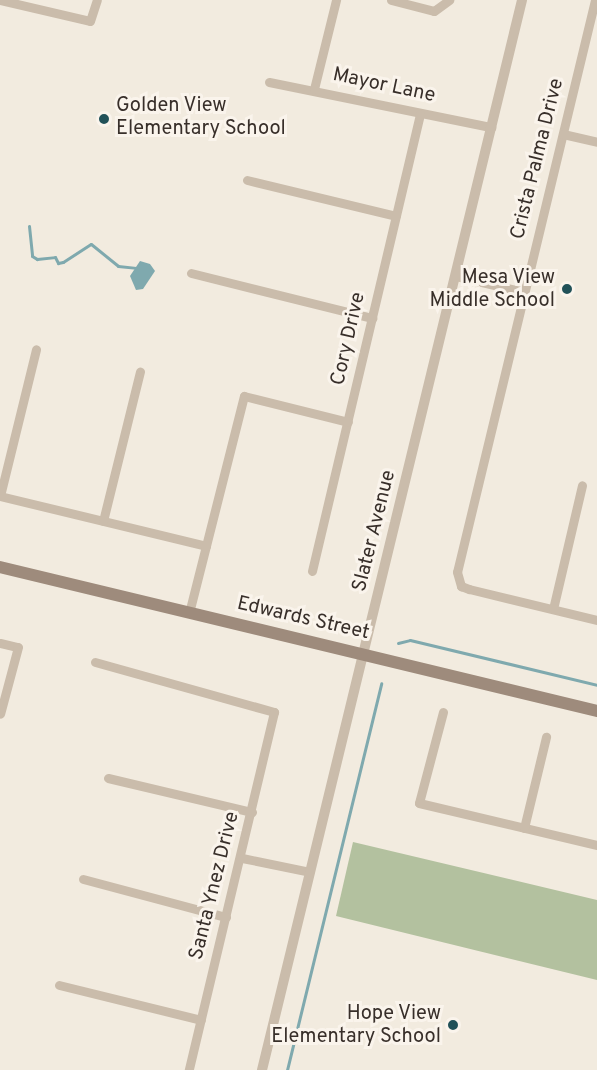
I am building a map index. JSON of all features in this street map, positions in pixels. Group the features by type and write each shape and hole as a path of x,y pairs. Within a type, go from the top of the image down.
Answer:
{"main road":[{"name":"Edwards Street","path":"0,567 597,711"}],"street":[{"path":"0,0 90,21 97,0"},
{"path":"315,89 336,0"},
{"path":"391,0 434,11 448,0"},
{"name":"Slater Avenue","path":"262,1070 522,0"},
{"name":"Crista Palma Drive","path":"553,609 461,586 457,572 595,0"},
{"name":"Mayor Lane","path":"269,82 315,89 420,115 491,127"},
{"name":"Cory Drive","path":"312,571 420,115"},
{"path":"563,134 597,142"},
{"path":"247,180 396,216"},
{"path":"191,273 372,318"},
{"path":"456,276 524,292"},
{"path":"36,349 0,496 206,546"},
{"path":"103,521 140,371"},
{"path":"189,613 244,396 348,422"},
{"path":"582,485 553,609 597,620"},
{"path":"0,643 18,647 0,714"},
{"name":"Santa Ynez Drive","path":"94,662 274,710 242,858 189,1070"},
{"path":"443,712 419,803 597,844"},
{"path":"524,828 546,737"},
{"path":"108,778 252,812"},
{"path":"242,858 310,872"},
{"path":"83,879 226,917"},
{"path":"59,985 201,1020"}],"green space":[{"path":"353,842 597,900 597,980 336,916"}],"water":[{"path":"140,261 150,264 155,271 143,289 136,290 130,276"}],"waterway":[{"path":"29,226 32,256 37,259 55,257 58,263 63,262 91,244 118,266 136,268"},
{"path":"398,643 410,640 597,685"},
{"path":"287,1070 381,683"}],"place":[{"name":"Golden View Elementary School","path":"104,119"},
{"name":"Mesa View Middle School","path":"567,289"},
{"name":"Hope View Elementary School","path":"453,1025"}]}
